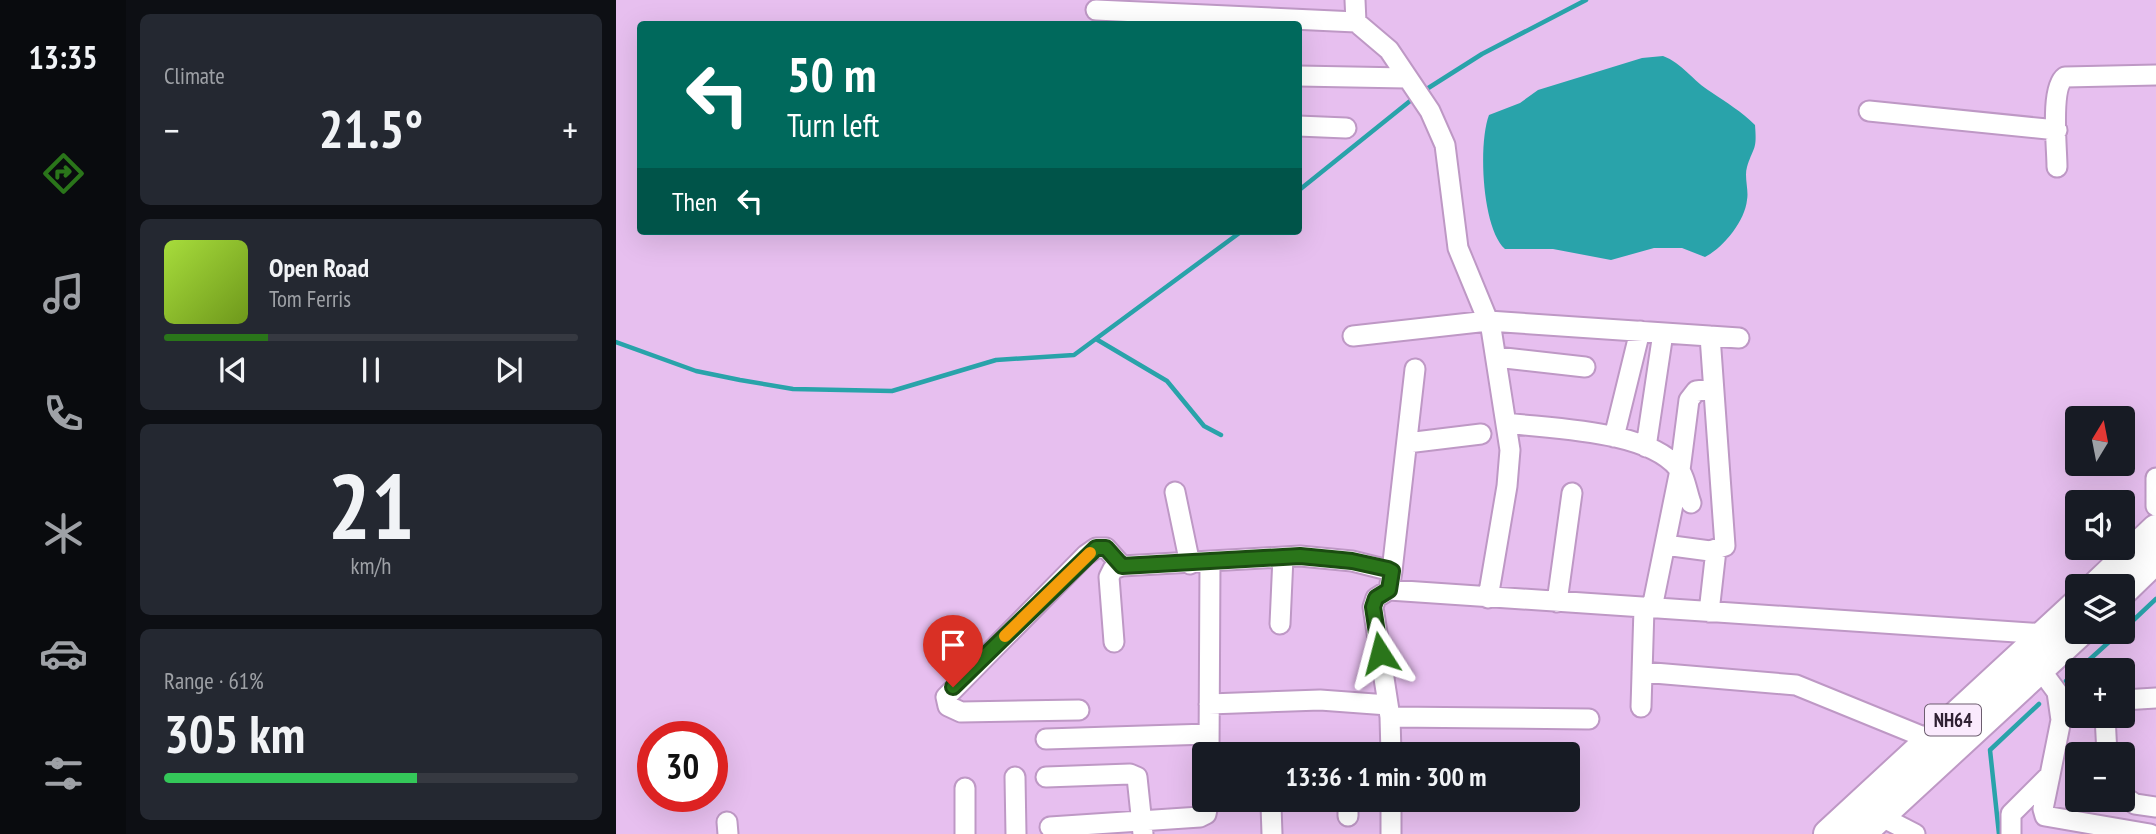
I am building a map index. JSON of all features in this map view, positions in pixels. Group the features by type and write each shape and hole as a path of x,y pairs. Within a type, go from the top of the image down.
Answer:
{"highway":[{"path":"2108,574 2156,528"},
{"path":"2135,579 2156,559"},
{"name":"NH64","path":"1870,825 2038,651 2065,618"},
{"name":"NH64","path":"1828,834 1931,740 2038,651 2065,639"}],"street":[{"path":"1355,0 1356,22"},
{"path":"1096,10 1242,21"},
{"path":"1302,22 1356,22 1389,50 1430,111 1448,157 1458,248 1488,321 1510,450 1507,486 1488,598"},
{"path":"2057,167 2057,86 2065,77 2156,75"},
{"path":"1302,76 1407,79"},
{"path":"1869,111 2057,131"},
{"path":"1302,126 1346,128"},
{"path":"1353,336 1488,321 1740,338"},
{"path":"1614,438 1640,331"},
{"path":"1646,447 1663,333"},
{"path":"1665,545 1716,550 1724,546 1726,538 1712,389 1710,336"},
{"path":"1496,357 1585,367"},
{"path":"1390,742 1389,711 1373,607 1376,598 1391,580 1415,369"},
{"path":"1641,707 1648,608 1665,545 1691,394 1712,389"},
{"path":"1507,423 1614,438 1646,447 1670,459 1680,470 1691,503"},
{"path":"1407,443 1481,434"},
{"path":"2156,478 2156,506"},
{"path":"1175,492 1200,564 1209,742"},
{"path":"1557,602 1572,493"},
{"path":"1079,710 961,712 948,706 946,697 1086,555 1096,548 1106,548 1122,566"},
{"path":"1709,612 1716,550"},
{"path":"1280,624 1283,556"},
{"path":"1114,642 1109,577 1113,569 1122,566 1200,564 1283,556 1352,561 1391,580 1488,598 1709,612 2038,651 2057,692 2065,701"},
{"path":"1642,672 1796,685 1931,740"},
{"path":"2135,699 2156,698"},
{"path":"1209,704 1320,700 1389,711 1589,719"},
{"path":"2065,711 2043,810 2045,816 2150,834"},
{"path":"1046,739 1209,734"},
{"path":"1046,776 1130,774 1138,777 1143,827"},
{"path":"2011,834 2011,814 2050,775"},
{"path":"1016,777 1016,834"},
{"path":"965,788 965,834"},
{"path":"2135,804 2156,807"},
{"path":"1050,827 1143,827 1200,817 1206,812"},
{"path":"1271,812 1272,834"},
{"path":"1391,812 1391,834"},
{"path":"1870,825 1915,834"}],"shaded area":[{"path":"1663,56 1676,63 1755,125 1755,144 1746,171 1745,208 1732,233 1705,257 1682,248 1654,248 1611,260 1553,249 1505,249 1491,223 1484,185 1484,145 1489,115 1520,103 1538,90 1642,58"}],"waterway":[{"path":"1422,92 1482,54 1586,0"},
{"path":"1302,188 1415,97"},
{"path":"616,342 696,371 740,380 793,389 892,391 996,360 1074,355 1237,235"},
{"path":"1096,339 1167,381 1204,426 1221,435"},
{"path":"2135,619 2156,599"},
{"path":"2091,658 2107,644"},
{"path":"1999,834 1990,750 2039,704"}],"slow traffic":[{"path":"1005,636 1090,553"}],"route":[{"path":"953,687 1096,548 1106,548 1113,552 1122,566 1300,556 1326,557 1388,569 1392,571 1389,590 1376,598 1373,607 1380,653"}]}
